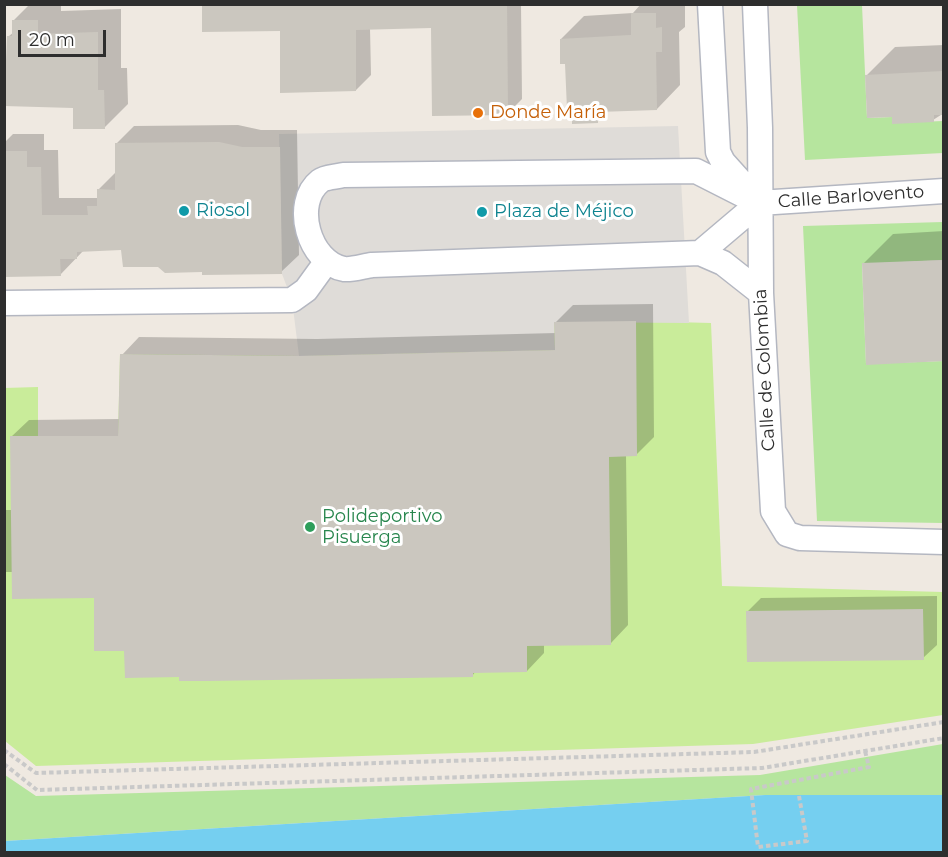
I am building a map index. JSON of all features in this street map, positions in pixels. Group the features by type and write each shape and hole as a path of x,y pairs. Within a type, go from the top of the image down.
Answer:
{"street":[{"path":"710,4 718,152 723,162 759,203"},
{"name":"Calle de Colombia","path":"755,4 760,128 761,293 773,511 787,534 816,540 944,542"},
{"path":"759,203 696,171 343,175 321,180 310,194 305,223 315,246 327,261 344,269 372,265 700,253 723,262 761,293"},
{"name":"Calle Barlovento","path":"759,203 944,191"},
{"path":"700,253 759,203"},
{"path":"4,303 292,300 306,290 327,261"}],"path":[{"path":"4,750 36,773 754,752 944,722"},
{"path":"4,764 38,790 762,768 944,738"},
{"path":"799,796 807,841 758,847 751,789 869,767 865,751"}],"green space":[{"path":"797,5 862,5 867,118 892,117 892,123 943,121 943,153 805,160"},
{"path":"943,222 943,260 862,264 866,364 943,361 943,523 817,521 803,226"},
{"path":"554,322 711,323 722,586 943,592 943,715 753,744 36,766 5,741 4,388 38,387 38,436 118,436 120,354 299,356 554,350"},
{"path":"943,744 943,795 765,795 5,841 5,775 36,796 760,775"}],"shaded area":[{"name":"Plaza de Méjico","path":"678,126 689,323 554,322 555,350 299,356 292,300 282,274 279,134"}],"water":[{"path":"765,795 943,795 943,852 5,852 5,841"}],"building":[{"path":"202,4 507,4 508,115 432,116 431,28 356,30 356,91 280,93 280,31 202,32"},
{"path":"631,13 656,13 656,28 662,27 662,52 656,52 657,110 598,112 598,123 572,124 572,109 567,109 565,64 560,64 560,39 631,35"},
{"path":"12,20 38,20 38,34 98,32 98,90 104,90 105,129 73,129 73,108 4,106 7,36 12,36"},
{"path":"944,71 944,115 934,115 934,122 892,124 892,117 867,118 865,75"},
{"name":"Riosol","path":"219,142 242,147 280,147 282,274 202,275 202,272 165,273 158,267 123,267 121,250 77,252 77,259 60,259 61,276 4,277 4,151 27,151 27,167 41,167 42,215 88,215 87,206 97,206 97,189 115,190 115,143"},
{"path":"944,260 944,361 866,365 862,263"},
{"name":"Polideportivo Pisuerga","path":"636,321 637,456 609,457 611,645 527,646 527,672 473,673 473,677 206,681 179,681 179,677 125,678 124,651 94,651 94,598 12,599 10,436 118,436 120,354 299,356 555,350 554,322"},
{"path":"923,609 924,660 747,662 746,611"}],"place":[{"name":"Donde María","path":"478,113"},
{"name":"Riosol","path":"184,211"},
{"name":"Plaza de Méjico","path":"482,212"},
{"name":"Polideportivo Pisuerga","path":"310,527"}]}
